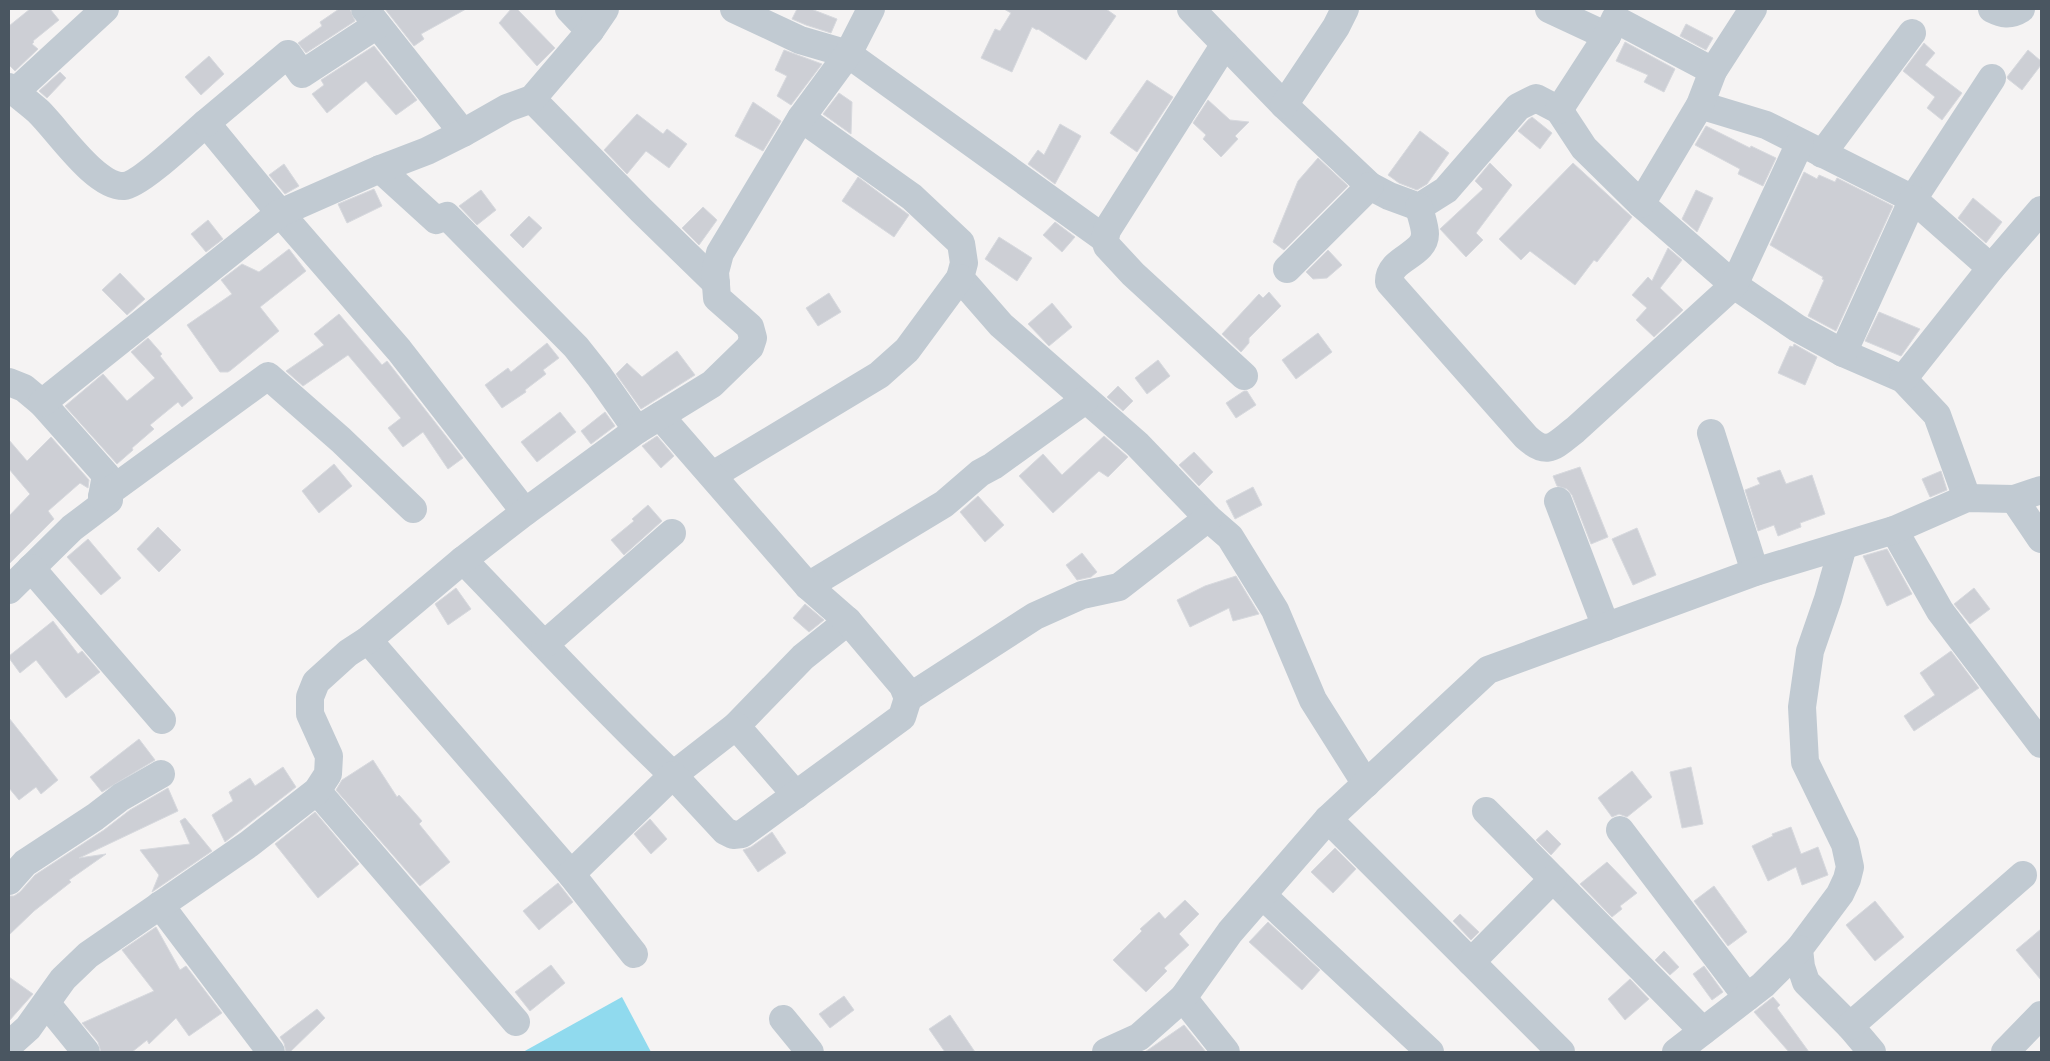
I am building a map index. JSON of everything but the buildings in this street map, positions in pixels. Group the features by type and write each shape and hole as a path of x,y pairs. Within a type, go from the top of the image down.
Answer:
{"street":[{"path":"105,9 12,89 38,111 96,174 109,182 124,186 139,179 288,54 302,74 371,17 463,133"},
{"path":"569,9 590,31"},
{"path":"42,403 280,213 380,169 427,151 507,108 532,99 590,31 605,9"},
{"path":"734,9 800,40 848,54 1105,239"},
{"path":"9,1045 28,1028 47,1004 63,979 88,955 249,844 317,791 328,774 330,756 310,714 310,697 316,682 348,653 368,640 525,512 649,423 712,384 750,347 753,338 750,326 717,298 715,272 720,253 802,118 848,54 871,9"},
{"path":"1284,105 1346,9"},
{"path":"1549,9 1614,21 1713,71"},
{"path":"1641,204 1700,105 1713,71 1752,9"},
{"path":"1992,9 2002,14 2010,14 2021,9"},
{"path":"1195,10 1284,105 1370,186 1389,196 1419,207"},
{"path":"1558,110 1614,21"},
{"path":"1419,207 1425,235 1423,241 1420,247 1392,269 1388,275 1389,282 1526,437 1538,447 1546,449 1575,430 1734,285 1811,148 1912,33"},
{"path":"1225,44 1107,230 1105,239 1107,246 1133,274 1244,376"},
{"path":"1843,353 1912,200 1992,78"},
{"path":"1419,207 1446,190 1518,108 1536,98 1558,110 1584,148 1641,204 1734,285 1797,328 1843,353 1903,378 1937,415 1967,498"},
{"path":"532,99 716,283"},
{"path":"1700,105 1766,125 1912,200 1991,268"},
{"path":"712,475 879,375 907,350 960,278 964,263 961,243 912,197 802,118"},
{"path":"206,123 280,213 399,350 525,512"},
{"path":"380,169 436,220 447,216 576,347 599,376 649,423 712,475 808,586 848,621 904,686 908,698 902,717 742,834 733,835 725,831 672,775 615,720 464,560"},
{"path":"1287,269 1370,186"},
{"path":"1903,378 1991,268 2041,210"},
{"path":"960,278 1000,325 1137,444 1208,518 1230,537 1275,610 1313,700 1366,784"},
{"path":"102,497 268,376 341,440 413,509"},
{"path":"9,382 24,388 42,403 106,475 102,497"},
{"path":"808,586 944,504 980,472 994,466 1085,400"},
{"path":"1711,433 1755,572"},
{"path":"1106,1052 1139,1037 1182,998 1230,932 1328,819 1488,670 1755,572 1894,530 1967,498 2014,499 2041,490"},
{"path":"9,590 72,528 109,500 102,497"},
{"path":"2014,499 2041,539"},
{"path":"1558,501 1606,627"},
{"path":"908,698 1035,616 1082,595 1119,587 1208,518"},
{"path":"1894,530 1940,611 2041,744"},
{"path":"545,644 672,533"},
{"path":"1676,1052 1763,985 1799,949 1840,894 1847,879 1850,867 1845,844 1805,762 1802,707 1810,651 1844,546"},
{"path":"31,568 162,720"},
{"path":"571,874 672,775 736,726 803,657 848,621"},
{"path":"368,640 571,874 634,954"},
{"path":"736,726 796,795"},
{"path":"9,881 25,863 95,817 120,797 161,774"},
{"path":"317,791 516,1022"},
{"path":"1486,811 1703,1031"},
{"path":"1328,819 1561,1052"},
{"path":"1620,830 1747,997"},
{"path":"1850,1026 2023,875"},
{"path":"1471,962 1553,879"},
{"path":"1262,895 1430,1052"},
{"path":"160,905 271,1052"},
{"path":"1799,949 1801,967 1806,982 1850,1026 1872,1052"},
{"path":"1182,998 1226,1052"},
{"path":"47,1004 86,1052"},
{"path":"2005,1052 2041,1015"},
{"path":"783,1019 810,1052"}],"water":[{"path":"622,997 651,1052 523,1052"}]}
